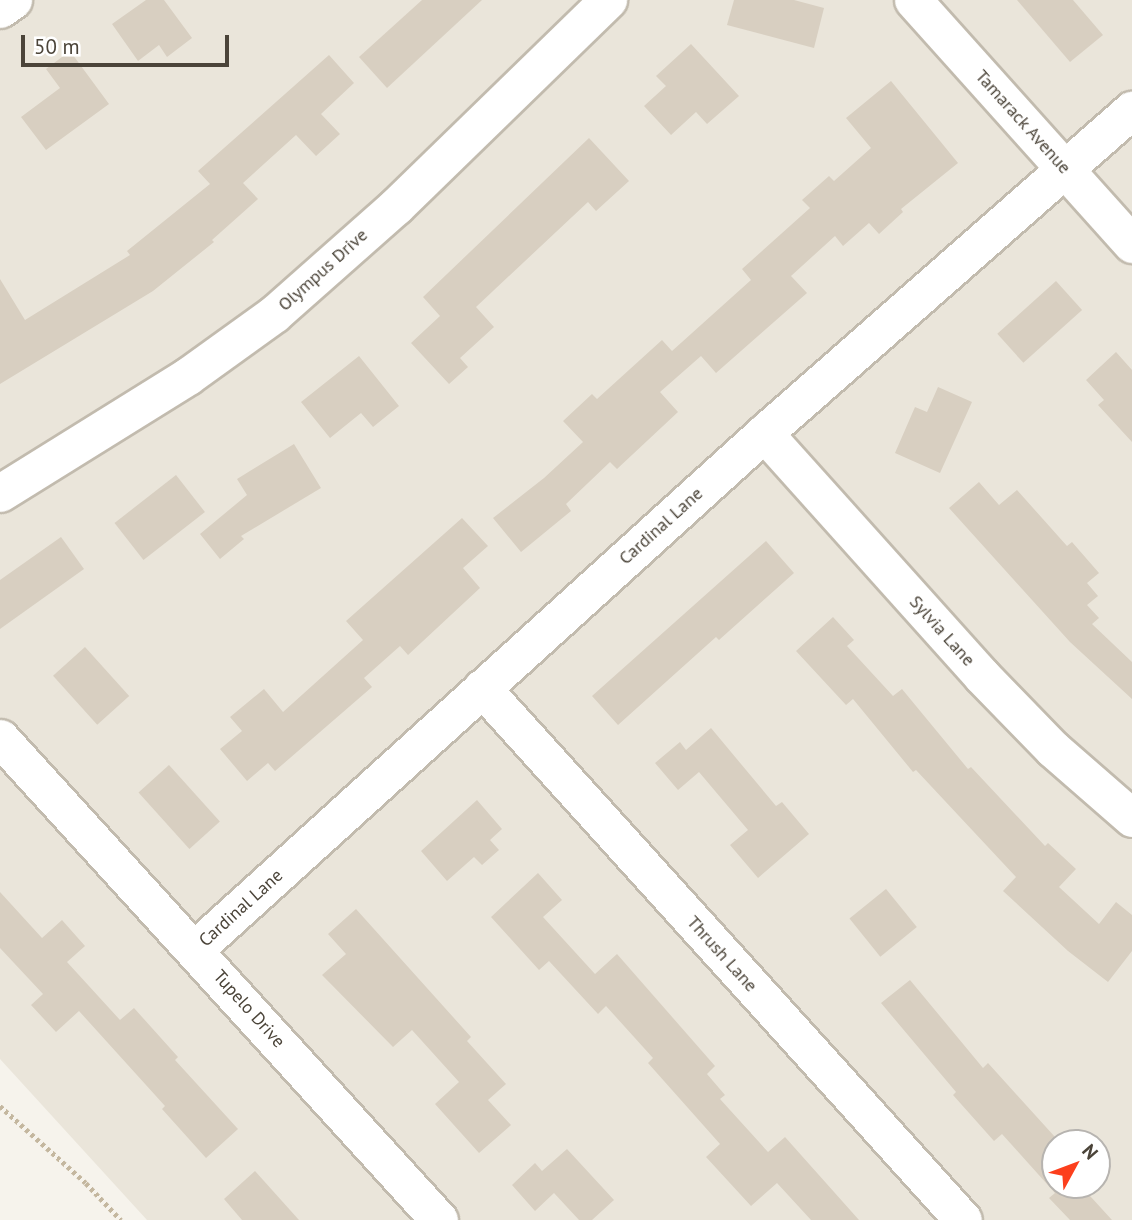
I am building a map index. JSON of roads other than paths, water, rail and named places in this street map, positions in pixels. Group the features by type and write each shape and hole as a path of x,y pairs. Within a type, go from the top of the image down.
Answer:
{"street":[{"path":"0,9 13,0"},
{"name":"Olympus Drive","path":"0,493 188,376 274,314 396,206 608,0"},
{"name":"Tamarack Avenue","path":"913,0 1132,244"},
{"name":"Cardinal Lane","path":"195,949 764,433 1132,110"},
{"name":"Sylvia Lane","path":"764,433 1008,703 1053,750 1132,818"},
{"name":"Thrush Lane","path":"482,688 963,1220"},
{"name":"Tupelo Drive","path":"0,738 439,1220"}]}
